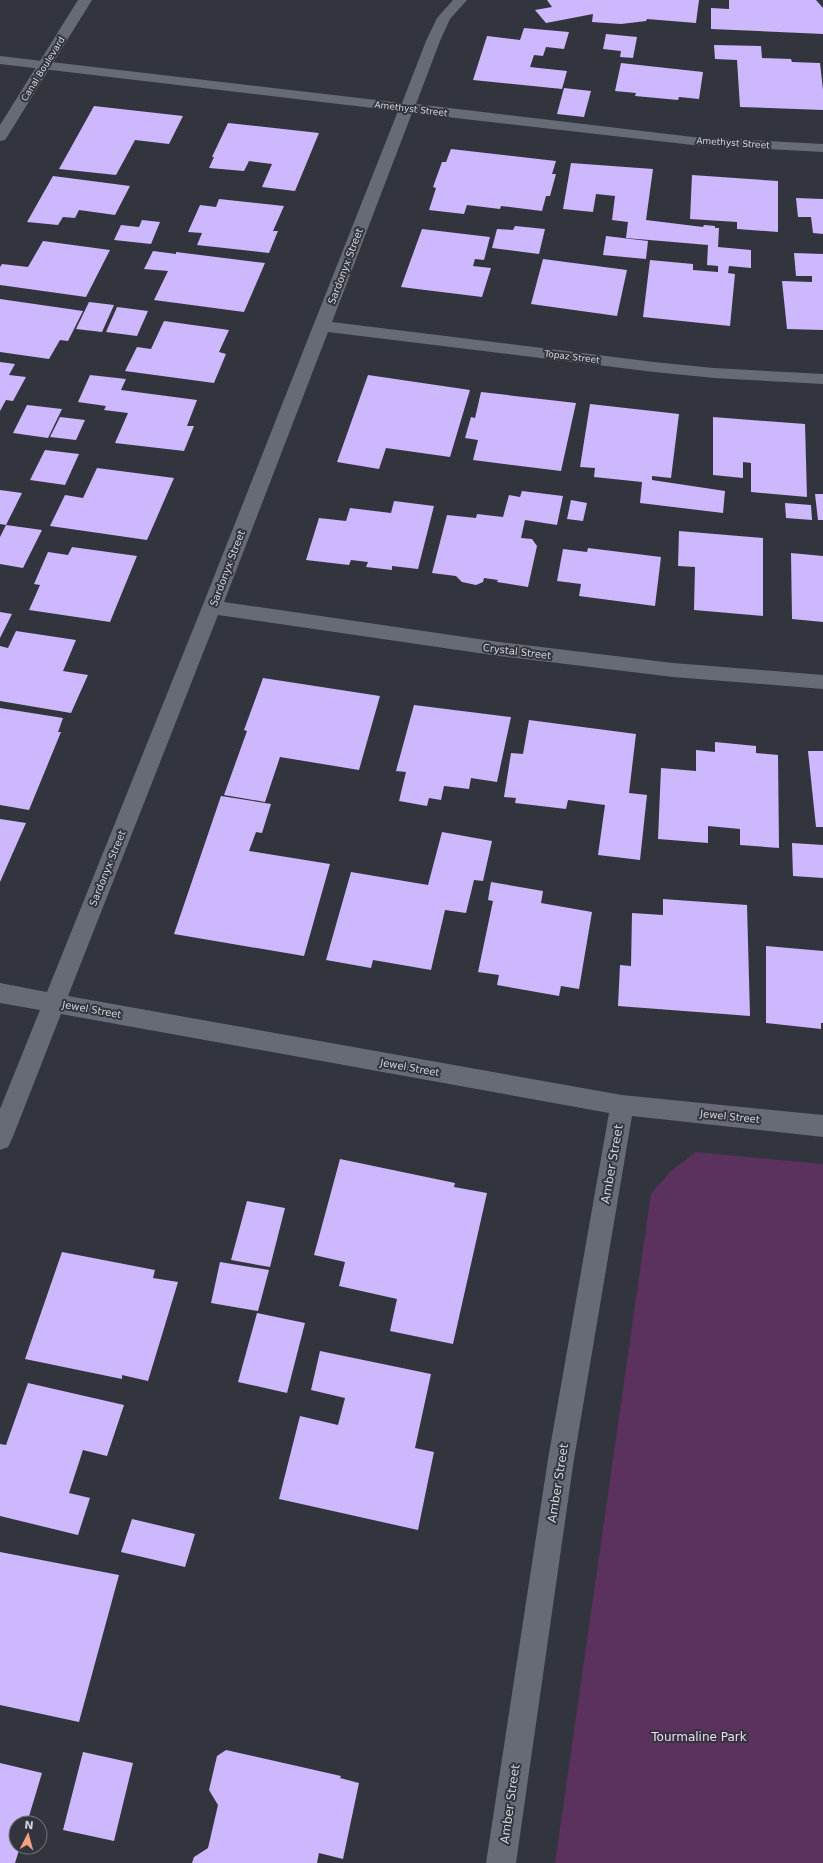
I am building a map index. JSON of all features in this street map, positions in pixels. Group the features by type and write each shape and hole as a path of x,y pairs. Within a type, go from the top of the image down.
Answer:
{"street":[{"name":"Canal Boulevard","path":"0,137 85,0"},
{"name":"Sardonyx Street","path":"0,1139 212,607 432,41 444,18 460,0"},
{"name":"Amethyst Street","path":"0,60 694,141 823,148"},
{"name":"Topaz Street","path":"322,326 654,367 714,373 823,379"},
{"name":"Crystal Street","path":"212,607 507,650 673,670 823,682"},
{"name":"Jewel Street","path":"0,993 622,1105 823,1126"},
{"name":"Amber Street","path":"501,1863 561,1458 622,1105"}],"green space":[{"name":"Tourmaline Park","path":"696,1152 823,1164 823,1863 555,1863 651,1194 671,1171"}],"building":[{"path":"547,0 699,0 696,23 647,19 646,21 621,24 592,22 593,14 546,23 535,10 552,7"},
{"path":"729,0 816,0 823,8 823,34 711,29 711,8 729,9"},
{"path":"524,28 569,32 564,49 546,47 543,56 534,55 530,67 567,71 562,89 473,80 487,36 520,40"},
{"path":"606,34 637,37 633,58 620,57 621,51 603,49"},
{"path":"714,45 761,46 762,58 791,59 792,62 820,63 823,90 823,110 740,107 737,60 715,59"},
{"path":"621,63 703,72 699,99 679,97 678,100 635,96 636,93 615,91"},
{"path":"564,88 591,91 584,117 557,114"},
{"path":"94,106 183,116 169,144 135,140 116,175 59,169"},
{"path":"228,123 319,133 295,191 262,187 272,164 249,161 244,171 209,168 214,157 212,157"},
{"path":"451,149 556,161 552,174 556,174 550,196 546,196 542,211 501,206 500,209 467,205 464,214 429,210 436,188 433,187 442,162 446,162"},
{"path":"571,163 653,169 646,220 703,227 704,225 715,226 715,228 719,228 718,247 751,250 751,268 729,266 728,273 735,274 730,326 643,317 650,260 693,264 693,270 718,272 718,266 707,265 708,245 626,238 628,222 612,220 615,196 596,194 593,212 563,209"},
{"path":"692,175 778,181 778,232 737,229 737,222 690,219"},
{"path":"53,176 130,186 115,215 79,210 75,218 63,217 58,225 27,222"},
{"path":"796,198 823,199 823,234 813,233 811,217 798,217"},
{"path":"219,199 284,206 273,231 278,231 269,253 197,245 202,233 188,232 200,205 216,207"},
{"path":"142,220 160,222 151,244 114,240 121,225 139,227"},
{"path":"515,226 545,229 539,254 492,248 497,229 513,230"},
{"path":"422,229 490,237 484,260 475,259 473,266 491,268 482,297 401,287"},
{"path":"606,236 648,241 646,259 603,255"},
{"path":"43,241 110,250 86,297 0,285 0,267 2,264 28,267"},
{"path":"153,251 176,254 176,252 265,263 244,312 154,300 168,271 144,269"},
{"path":"794,253 823,254 823,330 787,329 782,281 812,282 812,276 796,276"},
{"path":"543,259 627,270 617,316 531,304"},
{"path":"0,299 83,311 68,341 60,340 49,359 0,352"},
{"path":"89,302 114,305 102,332 76,329"},
{"path":"117,307 148,311 137,336 106,332"},
{"path":"164,321 229,330 219,352 226,354 214,383 125,371 137,347 151,349"},
{"path":"0,362 15,364 9,375 26,377 13,401 6,400 0,411"},
{"path":"90,375 126,379 121,390 197,400 187,426 194,426 184,451 115,443 128,413 104,410 106,406 78,402"},
{"path":"368,375 470,390 450,457 386,448 379,469 337,462"},
{"path":"481,392 576,403 561,471 473,460 478,440 465,438 471,417 475,418"},
{"path":"590,404 679,414 671,478 652,476 652,480 725,491 723,513 640,503 642,482 594,477 595,468 580,467"},
{"path":"27,405 62,409 48,438 13,433"},
{"path":"60,417 85,420 76,440 50,437"},
{"path":"713,417 805,424 807,497 751,492 751,463 743,462 743,478 713,475"},
{"path":"45,450 79,454 65,485 30,480"},
{"path":"97,468 174,478 147,540 50,526 65,495 83,498"},
{"path":"0,490 22,493 6,525 0,524"},
{"path":"522,491 563,496 557,525 525,520 521,538 532,539 537,546 528,587 497,582 498,580 484,578 483,582 476,585 462,582 456,576 432,573 447,515 476,518 477,514 503,517 509,495 520,497"},
{"path":"815,494 823,494 823,520 818,520"},
{"path":"571,500 587,503 583,521 567,519"},
{"path":"394,501 434,506 418,569 392,566 392,570 366,567 368,562 351,560 349,565 306,560 319,518 346,521 350,508 391,513"},
{"path":"785,503 811,505 812,520 786,518"},
{"path":"6,525 42,530 23,568 0,564 0,537"},
{"path":"679,531 763,538 763,616 694,610 695,567 678,566"},
{"path":"72,547 137,556 110,622 29,610 40,585 34,584 48,552 68,555"},
{"path":"588,548 661,557 655,606 579,596 581,584 557,581 563,549 587,552"},
{"path":"791,553 823,556 823,622 792,619"},
{"path":"0,612 12,614 0,638"},
{"path":"16,631 76,640 63,671 88,675 71,713 0,701 0,646 8,648"},
{"path":"263,678 380,696 359,770 280,757 265,802 224,795 247,731 244,730"},
{"path":"414,705 511,717 497,782 471,778 469,789 444,786 441,800 429,798 427,806 399,801 406,772 396,771"},
{"path":"0,708 63,718 58,732 61,732 29,810 0,805"},
{"path":"529,720 636,734 629,793 647,795 640,860 598,855 605,805 568,800 566,809 515,803 516,798 504,797 511,753 523,754"},
{"path":"715,742 756,746 756,753 778,755 779,848 740,845 740,829 708,826 708,843 658,839 661,768 696,771 696,750 715,752"},
{"path":"808,751 823,751 823,827 816,827"},
{"path":"221,796 271,804 262,833 256,832 249,851 330,864 304,956 174,934"},
{"path":"0,819 26,823 0,882"},
{"path":"442,832 492,841 483,881 474,880 466,913 445,910 431,970 373,960 371,968 326,960 351,872 428,885"},
{"path":"792,843 823,845 823,878 793,876"},
{"path":"491,882 543,891 541,903 592,912 579,989 561,986 559,996 497,985 499,975 478,972 493,901 488,900"},
{"path":"663,899 747,905 750,1016 618,1006 620,965 631,966 632,913 663,915"},
{"path":"766,946 823,951 823,1023 821,1023 821,1029 766,1023"},
{"path":"340,1159 455,1183 454,1187 487,1193 453,1344 390,1331 397,1299 339,1286 345,1262 314,1255"},
{"path":"247,1201 285,1208 270,1267 231,1260"},
{"path":"62,1252 155,1270 153,1278 178,1282 148,1381 122,1375 122,1379 25,1359"},
{"path":"220,1262 269,1270 258,1311 211,1303"},
{"path":"257,1313 305,1323 287,1393 238,1382"},
{"path":"320,1351 431,1374 415,1448 434,1452 418,1530 279,1499 300,1416 338,1425 345,1398 311,1390"},
{"path":"28,1383 124,1405 107,1456 83,1450 69,1493 90,1498 78,1535 0,1516 0,1444 6,1445"},
{"path":"132,1519 195,1534 185,1567 121,1552"},
{"path":"0,1552 119,1575 79,1722 0,1705"},
{"path":"226,1750 341,1776 340,1778 359,1783 343,1859 319,1853 317,1863 192,1863 194,1857 208,1848 218,1805 209,1790 217,1756"},
{"path":"83,1752 133,1763 114,1841 63,1830"},
{"path":"0,1763 42,1773 29,1815 8,1815 8,1855 18,1855 15,1863 0,1863"}]}
